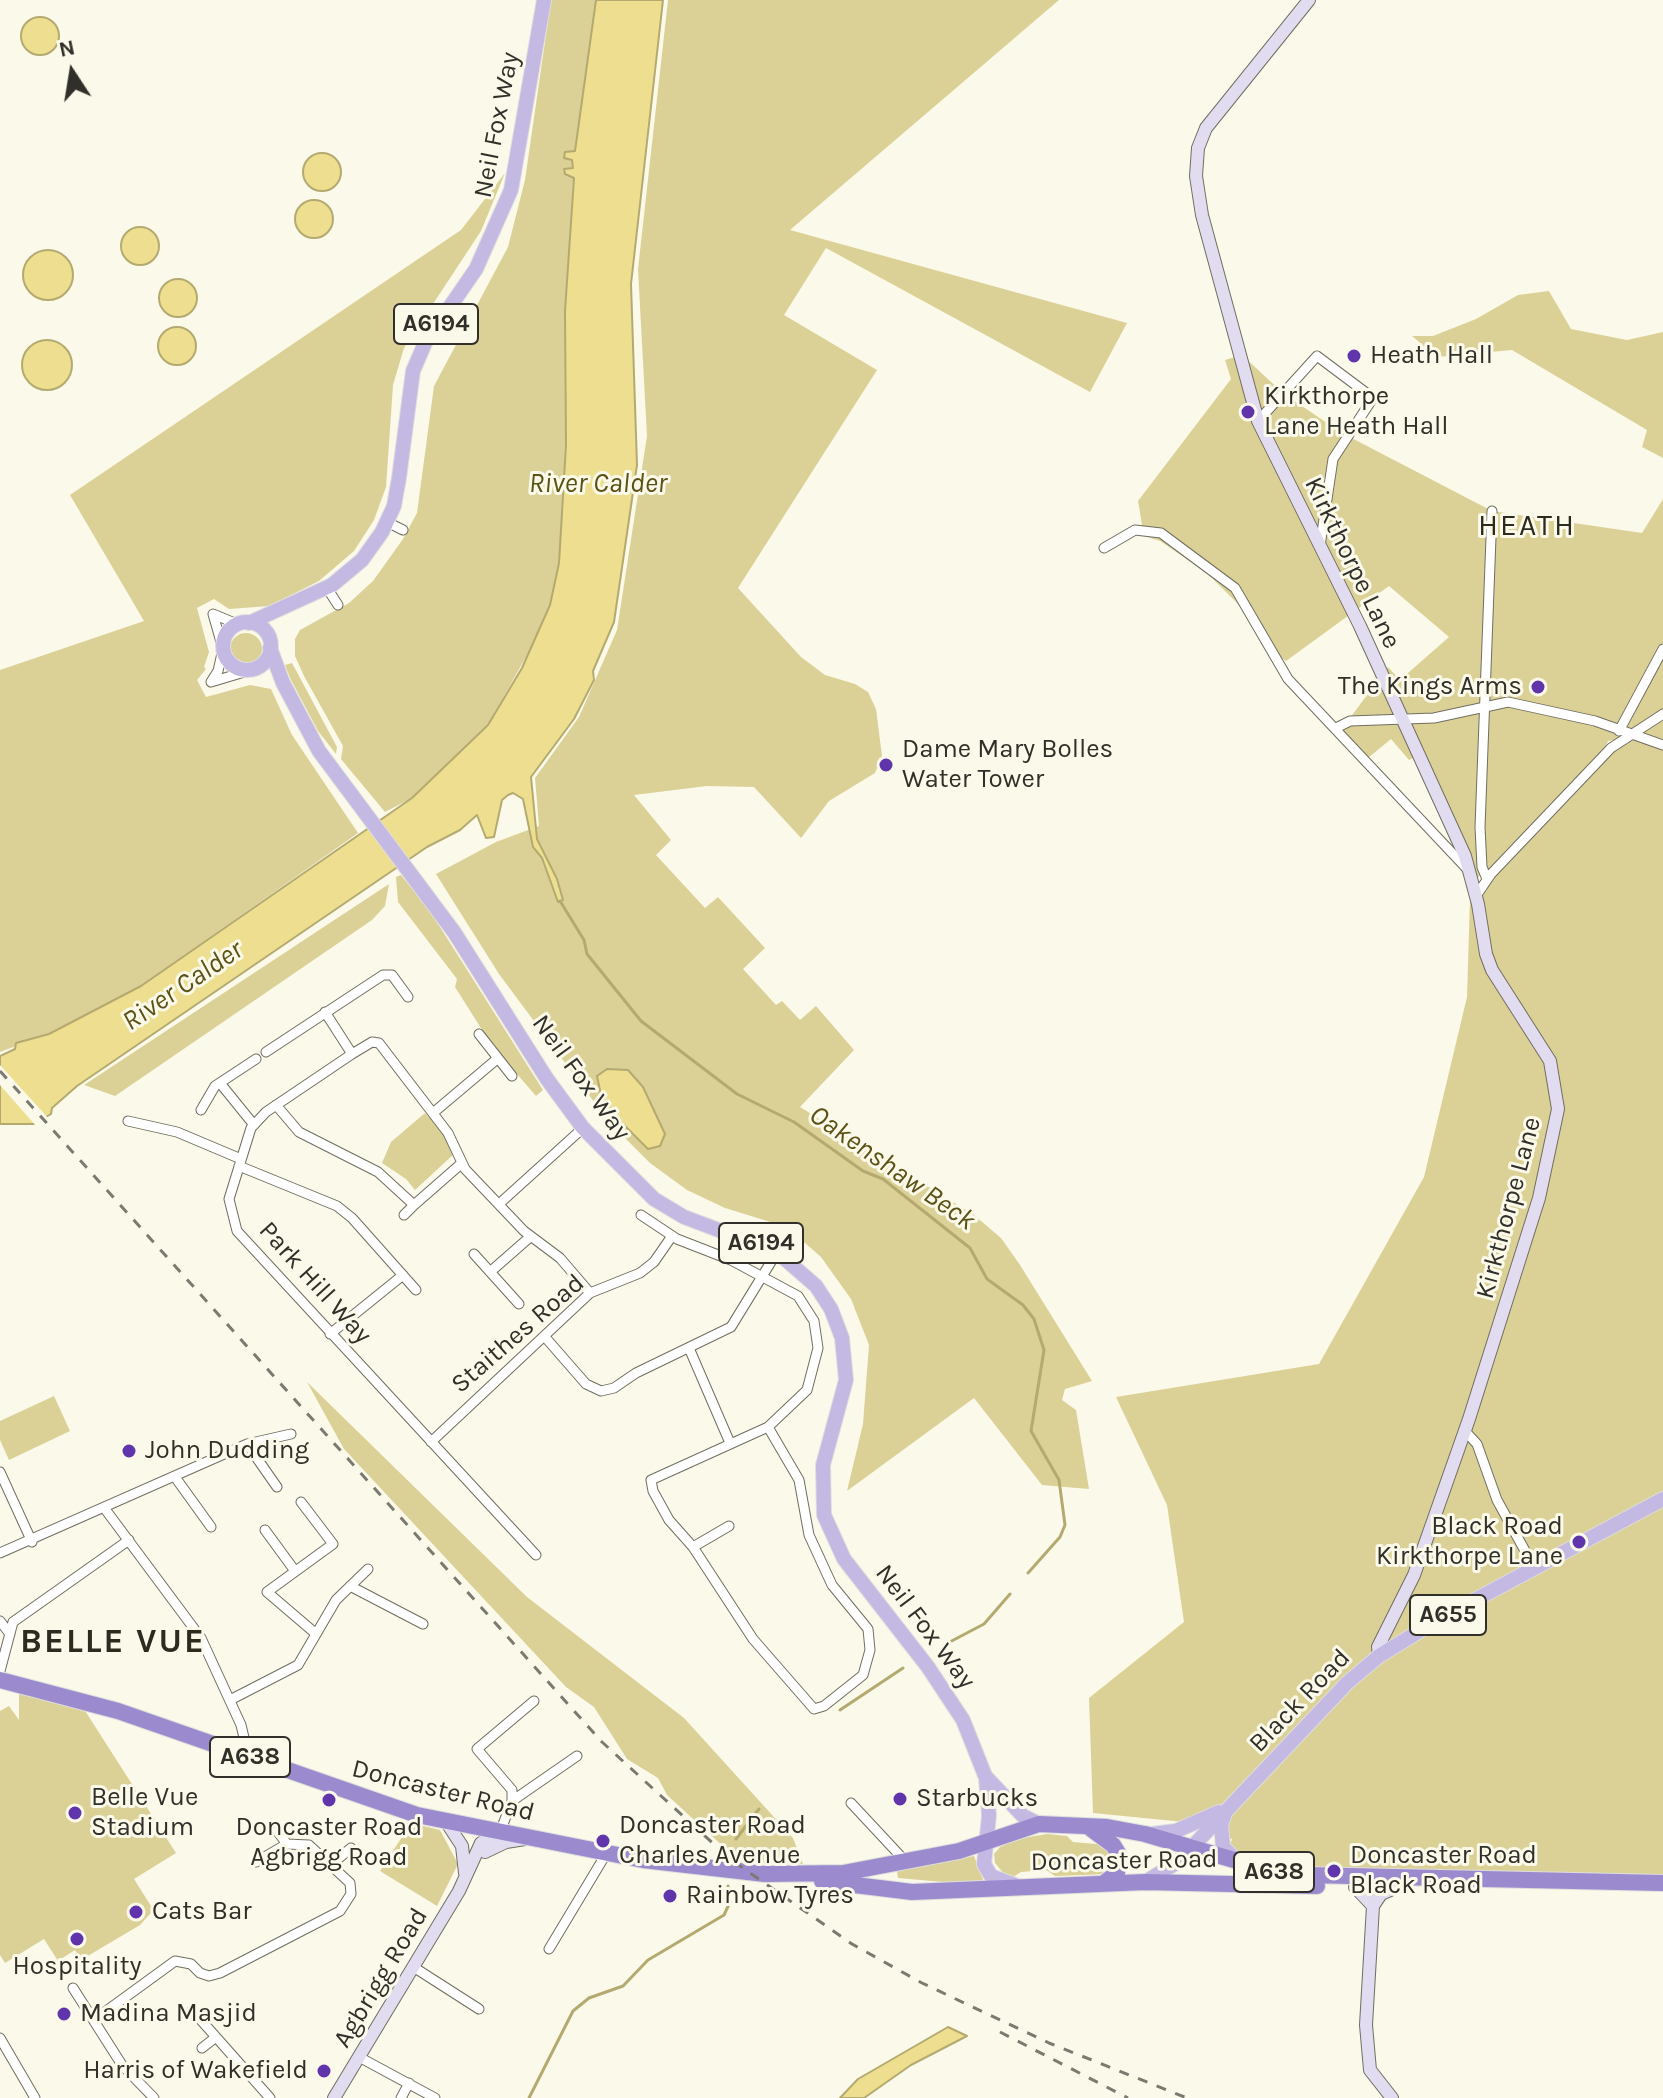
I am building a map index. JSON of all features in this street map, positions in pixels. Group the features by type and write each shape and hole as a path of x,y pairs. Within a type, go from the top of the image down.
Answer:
{"highway":[{"name":"Doncaster Road","path":"0,1680 118,1711 331,1788 445,1820 606,1854 895,1891 1145,1882 1368,1891 1505,1882"},
{"name":"Doncaster Road","path":"793,1876 898,1864 1039,1824 1145,1834 1275,1872 1368,1891 1505,1882 1663,1883"},
{"path":"1088,1827 1106,1838 1118,1853 1117,1873 1104,1883"},
{"path":"898,1864 894,1880 947,1891"}],"main road":[{"name":"Neil Fox Way","path":"243,624 327,588 362,560 387,522 399,478 413,371 431,333 476,269 511,190 544,0"},
{"path":"252,669 264,662 281,609"},
{"path":"269,641 260,626 243,624 226,635 223,649 230,663 283,683"},
{"name":"Neil Fox Way","path":"269,641 283,683 319,751 428,896 547,1079 583,1128 654,1199 684,1217 777,1252 816,1286 831,1309 842,1338 846,1366 844,1392 827,1447 822,1479 824,1515 832,1538 859,1580 950,1698 986,1778 989,1816 986,1871 1002,1881 1024,1888"},
{"name":"Black Road","path":"1145,1882 1165,1873 1192,1848 1347,1683 1379,1656 1434,1622 1663,1499"},
{"name":"Neil Fox Way","path":"986,1778 1023,1816 1039,1824"},
{"path":"1229,1806 1220,1833 1223,1847 1238,1862"},
{"name":"Black Road","path":"1145,1834 1176,1831 1229,1806"}],"street":[{"name":"Kirkthorpe Lane","path":"1309,0 1231,93 1206,128 1198,148 1196,176 1202,215 1258,421 1404,721 1470,872 1492,970 1550,1061 1558,1109 1539,1198 1465,1431 1414,1575 1378,1647 1379,1656"},
{"path":"1258,421 1317,356 1373,398 1333,459 1320,546"},
{"path":"1487,879 1482,867 1480,827 1492,511"},
{"path":"387,522 403,530"},
{"path":"1104,548 1135,530 1146,529 1161,533 1215,571 1243,596 1270,652 1288,679 1470,872"},
{"path":"327,588 338,605"},
{"path":"243,624 211,609 223,649 218,671 207,684 252,669"},
{"path":"1619,731 1663,649"},
{"path":"1336,728 1350,721 1434,718 1508,702 1595,721 1663,745"},
{"path":"1476,896 1487,879 1611,748 1663,714"},
{"path":"266,1052 388,974 408,997"},
{"path":"325,1012 352,1054"},
{"path":"479,1034 512,1076"},
{"name":"Park Hill Way","path":"536,1555 237,1231 229,1199 254,1125 276,1105 352,1054 372,1042 379,1043 448,1133 462,1163 530,1237 560,1258 590,1293"},
{"path":"201,1110 208,1095 220,1083 256,1059"},
{"path":"433,1113 497,1059"},
{"path":"220,1083 254,1125"},
{"path":"276,1105 299,1132 378,1172 414,1205"},
{"path":"128,1121 177,1132 337,1206 416,1290"},
{"path":"499,1204 583,1128"},
{"path":"404,1215 462,1163"},
{"path":"641,1215 672,1236 763,1276 801,1299 814,1321 818,1348 807,1390 768,1427 651,1480 653,1491 669,1520 693,1547 753,1639 814,1709 824,1706 863,1675 870,1650 868,1629 832,1585 806,1526 799,1480 768,1427"},
{"name":"Staithes Road","path":"431,1442 590,1293 640,1273 654,1262 672,1236"},
{"path":"490,1272 530,1237"},
{"path":"545,1337 586,1384 601,1391 614,1388 636,1373 731,1327 777,1252"},
{"path":"474,1254 519,1304"},
{"path":"330,1334 403,1275"},
{"path":"689,1348 730,1443"},
{"path":"1465,1431 1477,1444 1497,1500 1535,1569"},
{"path":"0,1553 32,1542 247,1444 291,1434"},
{"path":"247,1444 277,1487"},
{"path":"0,1472 32,1542"},
{"path":"175,1477 211,1527"},
{"path":"301,1502 333,1544 267,1592 315,1633"},
{"path":"105,1509 201,1638 244,1734 244,1755"},
{"path":"693,1547 729,1526"},
{"path":"265,1530 295,1571"},
{"path":"0,1671 13,1622 129,1540"},
{"path":"230,1700 298,1665 336,1600 368,1569"},
{"path":"350,1586 423,1624"},
{"path":"0,1621 10,1634"},
{"path":"500,1832 512,1801 512,1790 477,1749 534,1701"},
{"path":"512,1801 577,1756"},
{"path":"851,1803 886,1839 898,1864"},
{"path":"445,1820 462,1846 465,1880"},
{"path":"277,1831 287,1844"},
{"name":"Agbrigg Road","path":"334,2098 415,1968 465,1880 500,1832"},
{"name":"Agbrigg Road","path":"465,1880 481,1843 500,1832"},
{"path":"485,1852 506,1842 532,1839"},
{"path":"886,1839 898,1864"},
{"path":"94,2020 175,1961 191,1964 209,1976 220,1973 340,1911 352,1889 333,1863 309,1845 287,1844 256,1862"},
{"path":"333,1863 351,1848"},
{"path":"549,1949 606,1854"},
{"path":"1368,1891 1366,2048 1370,2070 1392,2098"},
{"path":"415,1968 479,2009"},
{"path":"73,1988 122,2065 154,2098"},
{"path":"192,2010 270,2098"},
{"path":"202,2048 216,2037"},
{"path":"1,2041 35,2098"},
{"path":"359,2057 435,2098"},
{"path":"401,2098 409,2083"}],"shaded area":[{"path":"551,0 596,0 575,151 569,245 566,445 559,563 550,605 537,637 488,725 412,798 385,812 341,759 343,746 295,656 295,639 300,630 349,603 373,581 417,513 434,386 508,247 525,180"},
{"path":"668,0 1059,0 790,230 1127,323 1090,392 826,248 784,315 877,370 738,588 801,657 825,675 855,684 868,692 876,709 882,756 875,773 829,801 801,838 754,787 707,786 634,795 671,840 656,855 705,908 718,897 765,948 743,969 776,1005 782,1001 800,1020 816,1006 854,1050 800,1107 974,1215 1001,1238 1020,1265 1092,1381 1065,1389 1062,1400 1076,1410 1089,1489 1042,1485 974,1398 847,1491 863,1424 869,1345 851,1299 821,1257 797,1236 777,1224 725,1208 687,1190 650,1163 609,1122 499,974 436,874 496,842 539,826 535,778 579,717 617,630 647,436 638,269"},
{"path":"505,173 481,231 404,348 393,385 386,487 374,520 354,551 319,581 269,606 229,609 214,599 197,608 209,652 206,669 197,680 206,697 250,685 271,689 292,735 358,833 141,986 49,1034 0,1052 0,670 144,621 70,495 461,230"},
{"path":"1549,291 1571,329 1627,340 1663,332 1663,458 1642,447 1647,430 1512,350 1437,357 1412,336 1433,336 1476,319 1518,295"},
{"path":"1242,355 1284,394 1342,433 1492,511 1642,533 1663,499 1663,739 1641,736 1663,745 1663,1882 1505,1882 1238,1862 1230,1845 1232,1839 1184,1822 1093,1813 1089,1698 1184,1622 1167,1505 1116,1397 1319,1364 1424,1177 1467,997 1470,899 1622,739 1608,741 1604,750 1492,868 1475,879 1417,756 1409,760 1391,739 1368,758 1341,730 1388,667 1400,680 1449,637 1389,586 1286,661 1262,643 1247,613 1206,572 1160,541 1144,536 1138,501 1231,379 1225,360"},
{"path":"246,633 257,638 262,649 257,660 246,665 235,660 230,649 235,638"},
{"path":"292,663 337,747 336,754 318,731 291,680 285,665"},
{"path":"401,875 428,908 543,1090 536,1096 491,1044 455,987 457,979 398,902 396,877"},
{"path":"389,884 385,906 372,920 115,1096 84,1085"},
{"path":"425,1113 448,1137 454,1154 415,1190 406,1179 382,1163 391,1142"},
{"path":"307,1382 527,1597 684,1718 793,1838 803,1864 738,1860 667,1795 658,1778 627,1759 594,1707 566,1687 344,1449"},
{"path":"54,1396 70,1431 9,1460 0,1440 0,1421"},
{"name":"Belle Vue Stadium","path":"19,1692 82,1706 176,1853 134,1879 151,1906 151,1913 140,1925 81,1960 75,1950 58,1961 44,1939 5,1963 0,1955 0,1711 9,1706 19,1720"},
{"path":"411,1823 440,1830 458,1864 437,1906 380,1871"},
{"path":"1047,1834 1067,1836 1073,1842 1107,1845 1114,1853 1108,1874 1055,1876 1046,1870 1021,1872 1013,1877 1005,1875 995,1863 994,1854 1000,1847 1017,1839"},
{"path":"974,1856 984,1882 977,1885 898,1878 897,1871"}],"water":[{"name":"River Calder","path":"596,0 663,0 631,284 637,465 614,622 593,671 594,680 574,719 531,777 537,839 557,879 563,900 558,902 542,858 533,847 523,799 513,793 502,800 494,837 486,838 477,815 460,830 427,847 77,1086 52,1108 51,1114 34,1124 0,1124 0,1056 15,1049 16,1043 49,1034 141,986 412,798 488,725 522,668 550,605 559,563 566,445 565,311 574,178 565,174 564,169 573,168 572,160 564,158 565,152 575,151"},
{"path":"40,17 53,23 59,36 53,49 40,55 27,49 21,36 27,23"},
{"path":"322,153 335,159 341,172 335,185 322,191 309,185 303,172 309,159"},
{"path":"314,200 327,206 333,219 327,232 314,238 301,232 295,219 301,206"},
{"path":"140,227 153,233 159,246 153,259 140,265 127,259 121,246 127,233"},
{"path":"48,250 66,257 73,275 66,293 48,300 30,293 23,275 30,257"},
{"path":"178,279 191,285 197,298 191,311 178,317 165,311 159,298 165,285"},
{"path":"177,327 190,333 196,346 190,359 177,365 164,359 158,346 164,333"},
{"path":"47,340 65,347 72,365 65,383 47,390 29,383 22,365 29,347"},
{"path":"607,1069 628,1070 643,1087 665,1134 660,1146 648,1149 617,1118 601,1095 597,1076"},
{"path":"948,2027 967,2036 911,2065 864,2098 840,2098 858,2079"}],"pier":[{"path":"0,1065 49,1119 37,1127 0,1085"}],"waterway":[{"name":"Oakenshaw Beck","path":"560,901 584,940 587,954 641,1021 737,1094 794,1122 863,1171 883,1179 970,1248 987,1279 1023,1305 1034,1319 1044,1350 1031,1431 1059,1480 1065,1525 1060,1537 1028,1573"},
{"name":"Oakenshaw Beck","path":"944,1645 984,1624 1010,1594"},
{"name":"Oakenshaw Beck","path":"840,1710 903,1668"},
{"name":"Oakenshaw Beck","path":"736,1839 759,1809"},
{"name":"Oakenshaw Beck","path":"529,2098 573,2011 589,1998 623,1986 648,1960 724,1915 730,1902 728,1886"}],"railway":[{"path":"0,1071 602,1742 730,1859 852,1944 922,1983 1049,2043 1187,2098"},
{"path":"1000,2032 1128,2098"}],"place":[{"name":"Heath Hall","path":"1354,356"},
{"name":"Kirkthorpe Lane Heath Hall","path":"1248,412"},
{"name":"The Kings Arms","path":"1538,687"},
{"name":"Dame Mary Bolles Water Tower","path":"886,765"},
{"name":"John Dudding","path":"129,1451"},
{"name":"Black Road Kirkthorpe Lane","path":"1579,1542"},
{"name":"Starbucks","path":"900,1799"},
{"name":"Doncaster Road Agbrigg Road","path":"329,1800"},
{"name":"Belle Vue Stadium","path":"75,1813"},
{"name":"Doncaster Road Charles Avenue","path":"603,1841"},
{"name":"Doncaster Road Black Road","path":"1334,1871"},
{"name":"Rainbow Tyres","path":"670,1896"},
{"name":"Cats Bar","path":"136,1912"},
{"name":"Hospitality","path":"77,1939"},
{"name":"Madina Masjid","path":"64,2014"},
{"name":"Harris of Wakefield","path":"324,2071"}],"district":[{"name":"HEATH","path":"1527,526"},
{"name":"BELLE VUE","path":"113,1642"}]}
